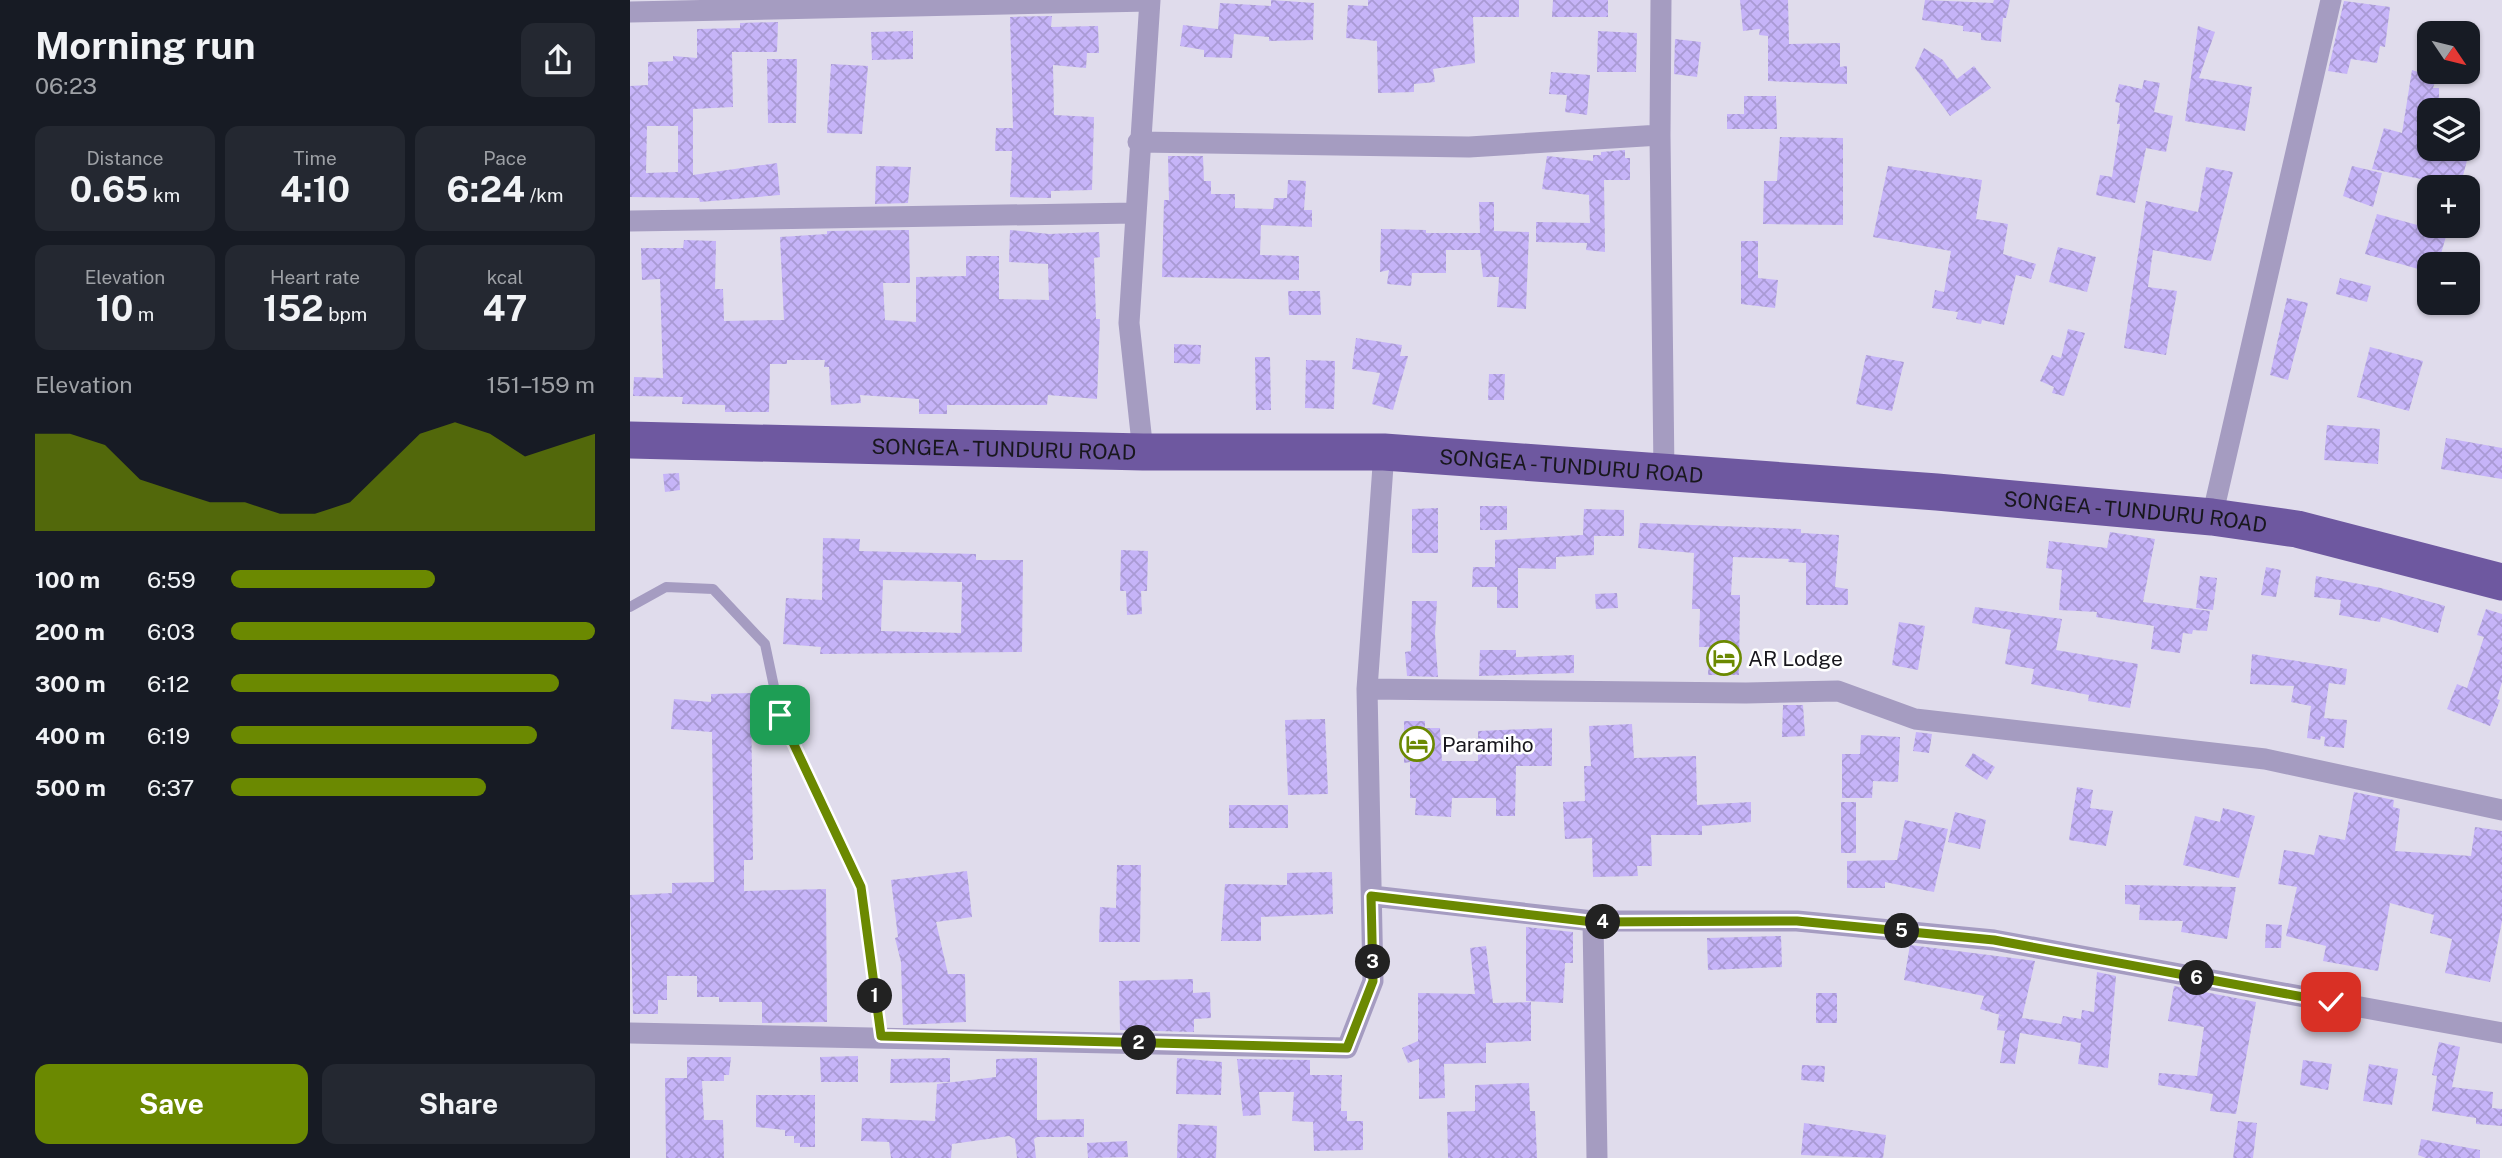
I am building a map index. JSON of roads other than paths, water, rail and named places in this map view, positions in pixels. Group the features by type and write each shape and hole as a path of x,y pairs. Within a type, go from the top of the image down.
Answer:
{"highway":[{"name":"SONGEA - TUNDURU ROAD","path":"630,440 1143,452 1384,453 1937,492 2212,517 2297,528 2502,582"}],"street":[{"path":"1661,0 1664,473"},
{"path":"2212,517 2331,0"},
{"path":"630,12 1150,1 1129,323 1143,452"},
{"path":"1139,142 1468,147 1660,135"},
{"path":"630,222 1135,213"},
{"path":"630,1033 881,1036 1347,1048 1373,981 1367,689 1384,453"},
{"path":"1367,689 1746,693 1838,691 1915,719 2264,759 2502,810"},
{"path":"1371,896 1593,922 1797,921 1994,940 2502,1033"},
{"path":"1593,922 1597,1158"}],"lane":[{"path":"630,607 666,587 713,589 765,644 780,715 861,887 881,1036"}],"place":[{"name":"AR Lodge","path":"1724,658"},
{"name":"Paramiho","path":"1417,744"}]}
